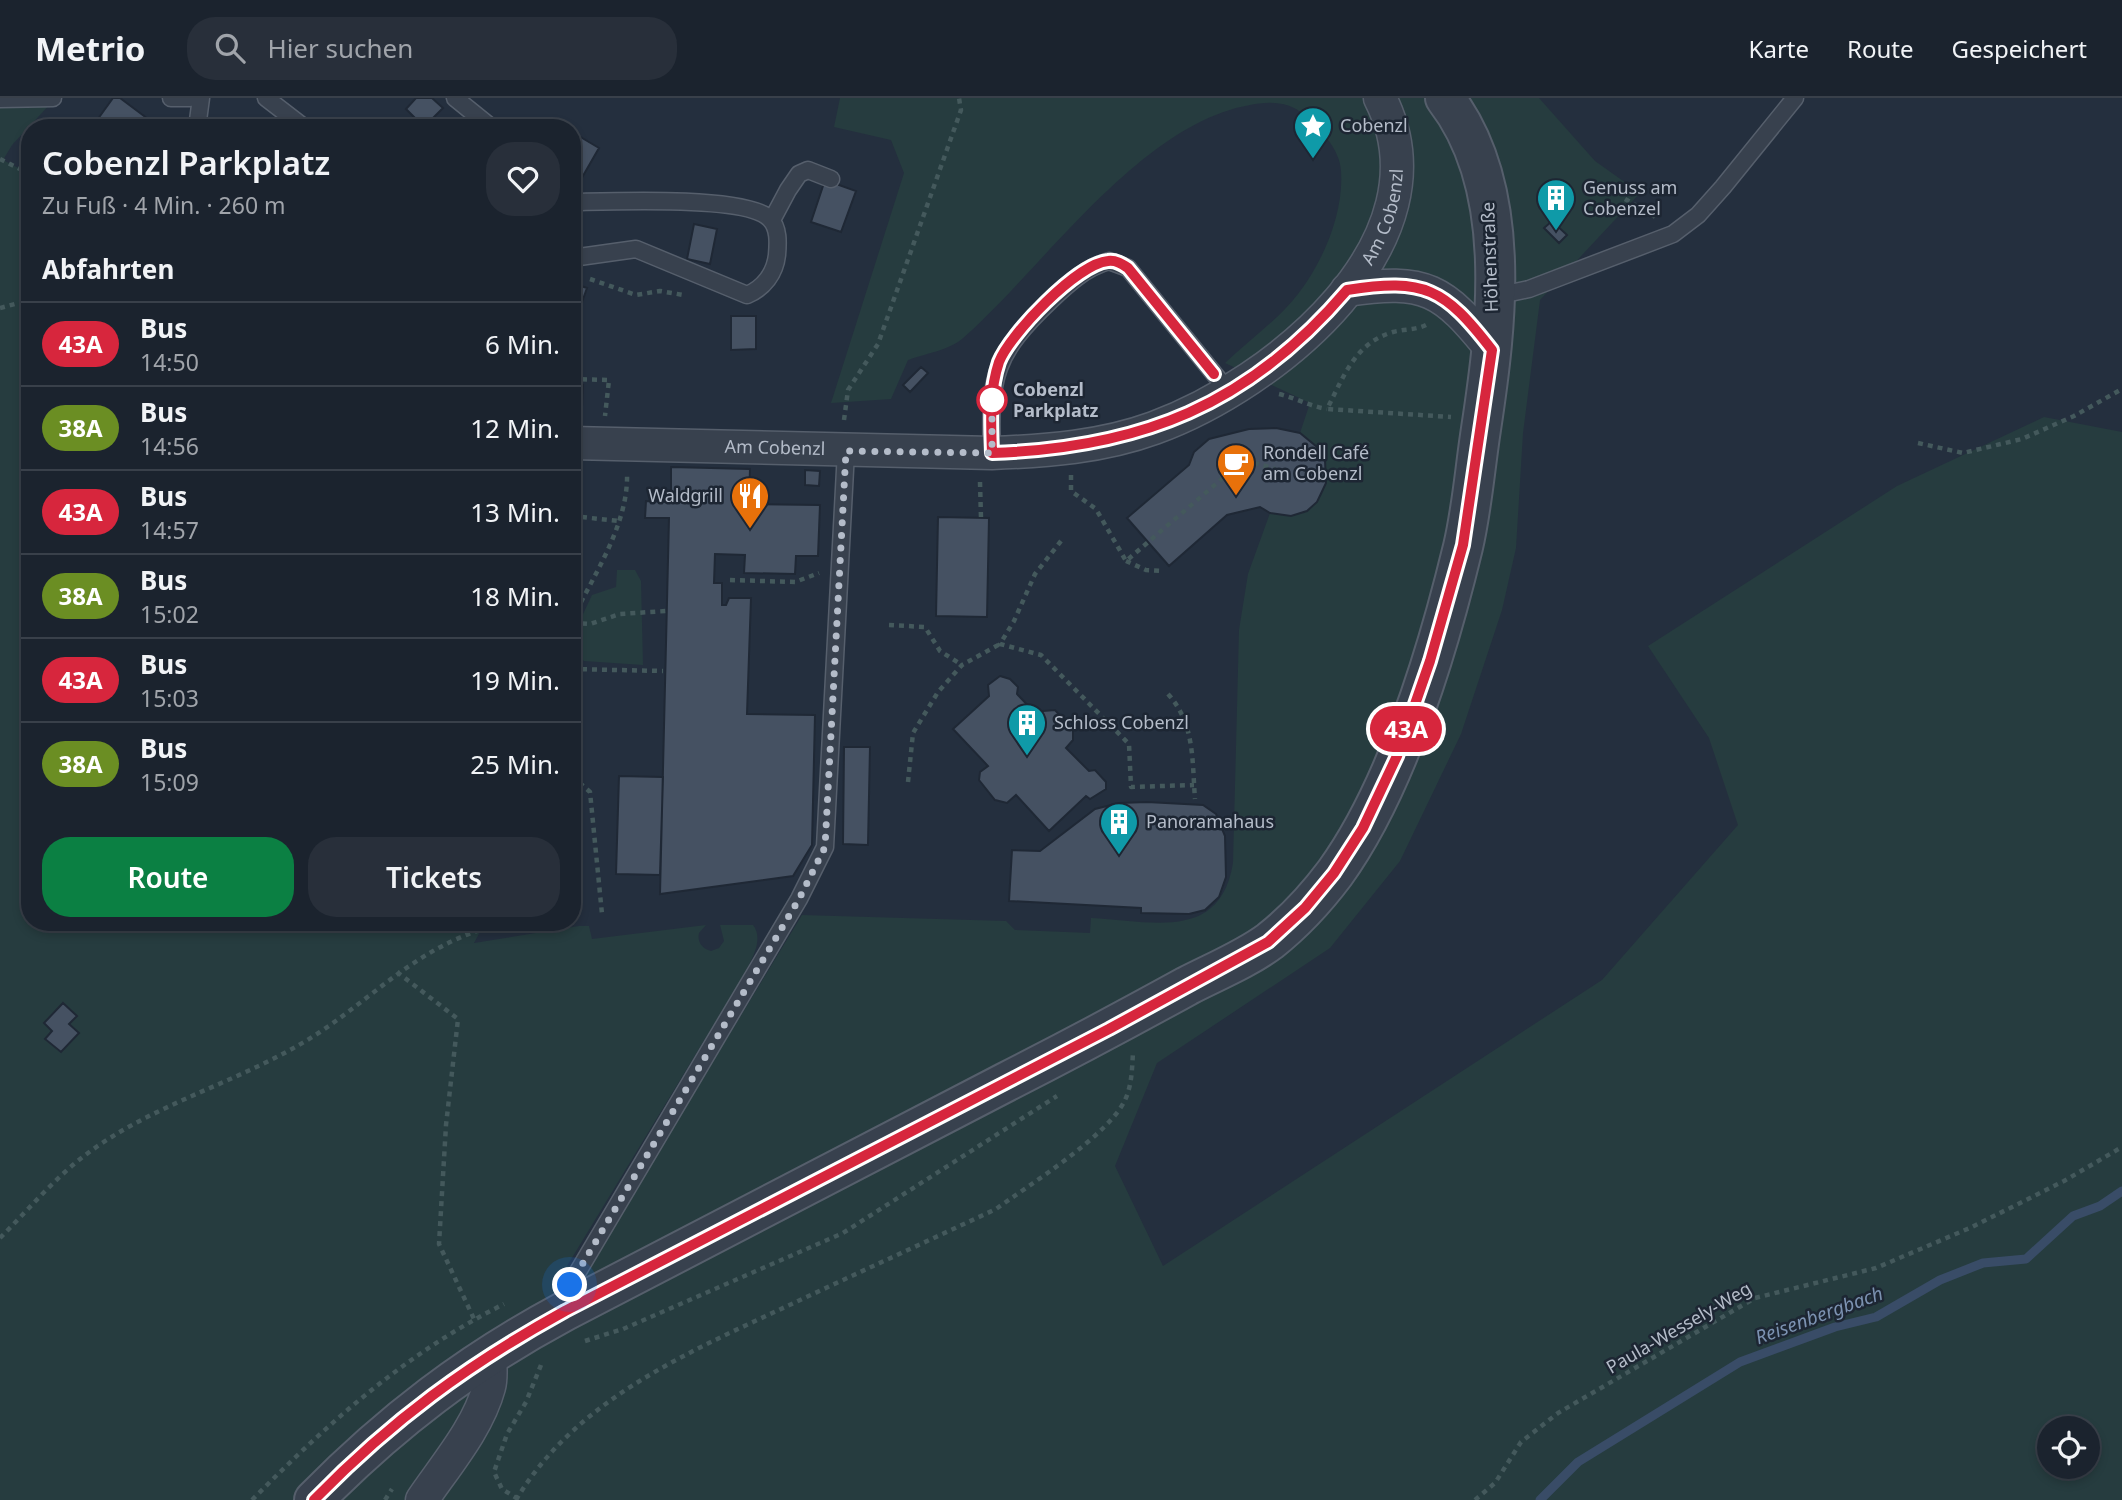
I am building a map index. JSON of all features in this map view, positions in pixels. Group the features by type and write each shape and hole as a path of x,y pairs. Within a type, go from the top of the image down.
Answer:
{"street":[{"name":"Am Cobenzl","path":"599,444 846,451 986,464 1122,438 1194,411 1228,392 1296,345 1347,290 1385,231 1396,192 1397,154 1391,124 1380,98"},
{"name":"Höhenstraße","path":"314,1500 413,1409 490,1354 574,1326 1268,942 1305,908 1334,873 1363,828 1397,756 1430,661 1463,545 1482,421 1492,350 1492,217 1482,167 1461,120 1445,98"},
{"name":"Am Cobenzl","path":"1347,290 1405,285 1435,293 1465,316 1492,350"},
{"path":"422,1500 471,1427 484,1400 490,1385 490,1354"}],"lane":[{"path":"0,99 53,98"},
{"path":"171,98 190,98"},
{"path":"198,119 201,98"},
{"path":"266,98 293,119"},
{"path":"455,98 481,119"},
{"path":"1493,297 1529,289 1673,234 1715,196 1795,98"},
{"path":"772,220 799,174 808,170 831,178"},
{"path":"581,202 678,201 760,211 772,220 778,234 777,257 769,279 758,290 747,295 636,249 581,257"},
{"path":"986,464 992,395 1001,359 1019,331 1074,278 1097,264 1109,261 1128,268 1228,392"},
{"path":"574,1326 570,1285 799,899 825,847 846,451"}],"path":[{"path":"844,411 848,390 878,344 961,110 959,98"},
{"path":"0,159 21,170"},
{"path":"1625,199 1649,211 1673,234"},
{"path":"586,278 636,295 660,291 693,296"},
{"path":"0,308 21,302"},
{"path":"1327,409 1356,353 1363,347 1394,332 1421,327 1436,320"},
{"path":"581,379 609,380 599,444 628,495 619,522 581,603"},
{"path":"1918,443 1963,453 2022,439 2074,416 2122,389"},
{"path":"1275,393 1294,397 1306,406 1327,409 1482,421"},
{"path":"1126,561 1231,471 1252,462 1275,469"},
{"path":"981,518 986,464"},
{"path":"1071,470 1070,491 1096,509 1126,561 1146,570 1162,571"},
{"path":"581,517 619,522"},
{"path":"908,782 914,733 938,692 962,665 1000,645 1035,574 1061,541"},
{"path":"730,580 795,582 818,573 839,573"},
{"path":"581,623 590,624 620,614 666,611"},
{"path":"889,625 925,627 940,651 962,665"},
{"path":"1000,645 1041,655 1129,744 1131,787 1194,785"},
{"path":"581,669 663,671"},
{"path":"1168,694 1181,708 1190,731 1195,799"},
{"path":"581,784 590,792 602,914"},
{"path":"0,1238 83,1156 131,1126 319,1032 397,972 440,945 478,931"},
{"path":"252,1500 299,1451 355,1401 387,1375 474,1319 439,1244 446,1125 458,1019 397,972"},
{"path":"545,1354 526,1402 507,1434 494,1472 502,1489 517,1499 531,1476 573,1429 626,1389 695,1349 996,1209 1035,1181 1096,1134 1124,1103 1131,1082 1133,1048 1121,1055"},
{"path":"574,1326 623,1329 843,1233 1063,1092"},
{"name":"Paula-Wessely-Weg","path":"1475,1500 1495,1483 1521,1442 1558,1413 1755,1297 1875,1268 1972,1227 2063,1181 2122,1147"}],"green space":[{"path":"0,98 53,101 36,119 21,119 21,135 3,160 21,169 21,931 480,931 474,943 548,931 581,931 581,926 589,926 592,939 706,925 699,933 699,939 703,947 711,951 719,948 724,941 720,925 753,925 756,931 756,946 739,983 567,1266 591,1262 802,915 1006,921 1015,930 1090,933 1091,918 1159,923 1180,921 1198,916 1214,905 1226,888 1233,863 1239,630 1248,574 1270,513 1290,515 1305,510 1317,502 1324,490 1326,476 1322,461 1314,446 1300,433 1310,403 1225,363 1298,294 1316,267 1335,220 1341,187 1340,163 1328,140 1298,110 1278,103 1250,105 1209,118 1170,139 1132,168 1095,202 962,339 943,349 908,360 891,399 831,403 904,173 891,140 834,127 840,98 1539,98 1595,161 1640,193 1540,300 1523,433 1516,548 1502,610 1461,734 1400,861 1330,948 1157,1063 1115,1166 1163,1266 1602,980 1738,825 1709,738 1648,646 1897,486 2044,417 2122,432 2122,1500 0,1500"},
{"path":"617,570 635,570 641,581 643,665 584,661 581,658 581,619 592,595 616,587"}],"building":[{"path":"113,98 120,98 148,119 98,119"},
{"path":"416,98 432,98 443,108 432,119 416,119 406,109"},
{"path":"581,137 599,148 581,179"},
{"path":"825,180 856,191 841,232 811,222"},
{"name":"Genuss am Cobenzel","path":"1552,221 1567,235 1559,243 1544,228"},
{"path":"694,224 717,229 710,264 687,259"},
{"path":"581,286 587,288 581,305"},
{"path":"731,316 756,316 756,349 731,350"},
{"path":"921,367 928,373 910,392 903,385"},
{"path":"581,385 583,385 581,428"},
{"name":"Rondell Café am Cobenzl","path":"1276,428 1300,433 1317,447 1325,460 1326,483 1317,502 1307,511 1291,516 1270,513 1260,507 1227,515 1169,566 1127,518 1189,465 1194,452 1209,439 1249,429"},
{"path":"671,467 750,469 749,504 820,505 818,556 796,556 795,574 744,573 745,555 715,554 714,583 722,583 722,605 726,605 729,598 751,598 747,714 815,715 812,845 793,876 660,894 669,518 645,518 646,501 671,502"},
{"path":"805,470 820,471 819,486 805,485"},
{"path":"938,517 989,518 987,617 936,616"},
{"name":"Schloss Cobenzl","path":"1000,676 1010,679 1018,687 1017,694 1038,716 1043,711 1055,710 1073,730 1073,740 1066,748 1089,771 1095,770 1106,782 1106,789 1090,799 1086,796 1049,831 1016,795 1007,803 995,800 979,780 980,772 988,766 953,729 989,696 988,685"},
{"path":"844,747 870,747 868,845 843,844"},
{"path":"619,776 663,777 660,875 616,874"},
{"name":"Panoramahaus","path":"1119,803 1203,805 1216,814 1225,836 1226,877 1219,897 1205,910 1189,914 1141,913 1141,908 1009,901 1012,850 1040,851 1095,809"},
{"path":"63,1003 77,1016 69,1024 79,1033 61,1052 45,1039 52,1031 44,1023"}],"waterway":[{"name":"Reisenbergbach","path":"1540,1500 1578,1462 1740,1362 1835,1327 1876,1317 1940,1280 1983,1263 2026,1259 2073,1216 2100,1206 2122,1191"}],"bus line":[{"name":"43A","path":"314,1500 385,1432 442,1386 490,1354 565,1311 1109,1029 1268,942 1305,908 1334,873 1363,828 1397,756 1430,661 1463,545 1492,350 1465,316 1435,293 1420,287 1391,284 1347,290 1296,345 1259,372 1194,411 1122,438 1053,451 992,453 992,395 995,376 1009,344 1074,278 1097,264 1109,261 1128,268 1214,374"}],"place":[{"name":"Cobenzl","path":"1313,160"},
{"name":"Genuss am Cobenzel","path":"1556,232"},
{"name":"Cobenzl Parkplatz","path":"992,400"},
{"name":"Rondell Café am Cobenzl","path":"1236,497"},
{"name":"Waldgrill","path":"750,530"},
{"name":"Schloss Cobenzl","path":"1027,757"},
{"name":"Panoramahaus","path":"1119,856"}],"route":[{"path":"570,1285 799,899 825,847 846,451 992,453 991,412 992,395 992,400"}]}
